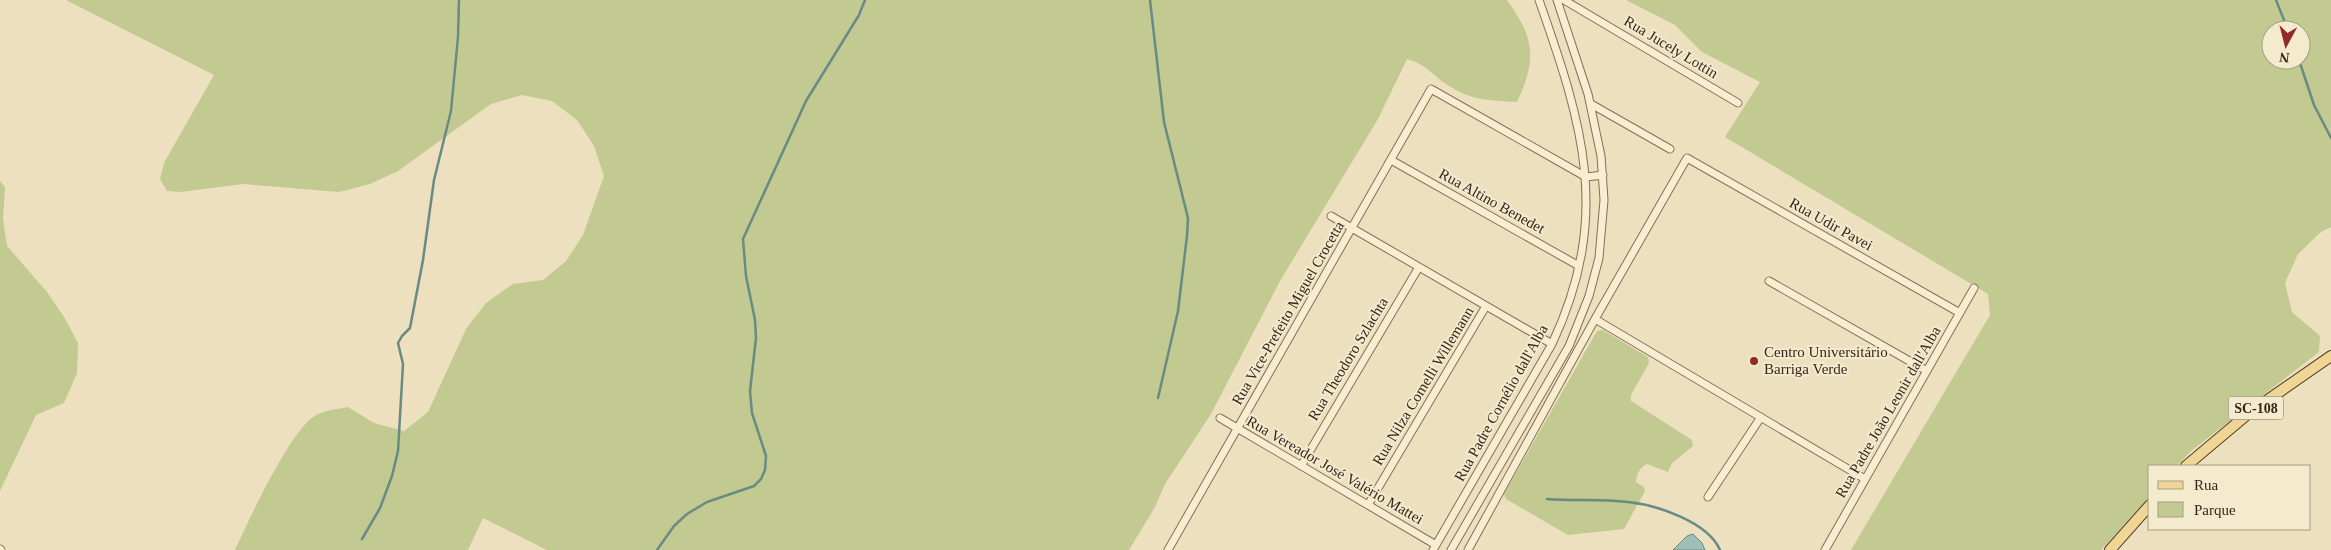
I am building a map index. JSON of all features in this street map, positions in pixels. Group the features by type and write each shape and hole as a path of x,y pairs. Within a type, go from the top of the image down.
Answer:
{"main road":[{"name":"SC-108","path":"2187,465 2249,413 2331,356"},
{"path":"2110,550 2148,506"}],"street":[{"name":"Rua Padre Cornélio dall'Alba","path":"1435,548 1552,344 1568,308 1579,266 1586,219 1586,177 1582,140 1572,97 1539,0"},
{"name":"Rua Padre Cornélio dall'Alba","path":"1451,550 1561,362 1577,330 1590,296 1599,258 1603,220 1603,175 1596,128 1591,104 1557,0"},
{"name":"Rua Jucely Lottin","path":"1564,0 1738,103"},
{"name":"Rua Vice-Prefeito Miguel Crocetta","path":"1168,550 1431,89 1586,177"},
{"path":"1591,104 1670,149"},
{"name":"Rua Udir Pavei","path":"1595,319 1688,158 1960,313"},
{"name":"Rua Altino Benedet","path":"1391,160 1579,266"},
{"path":"1586,177 1603,175"},
{"path":"1331,216 1552,344"},
{"name":"Rua Theodoro Szlachta","path":"1301,466 1419,267"},
{"path":"1769,281 1927,372"},
{"name":"Rua Padre João Leonir dall'Alba","path":"1825,550 1974,288"},
{"name":"Rua Nilza Comelli Willemann","path":"1368,505 1486,306"},
{"path":"1468,550 1595,319 1866,479"},
{"path":"1708,497 1761,417"},
{"name":"Rua Vereador José Valério Mattei","path":"1220,418 1368,505 1435,548"}],"green space":[{"path":"66,0 1507,0 1528,38 1530,61 1528,73 1517,102 1489,100 1463,93 1446,84 1424,67 1407,59 1378,119 1280,281 1211,414 1165,484 1155,507 1129,550 547,550 483,518 468,550 235,550 284,454 296,436 318,414 348,407 374,423 404,431 428,412 466,329 486,303 513,284 543,280 566,261 583,235 604,176 594,146 577,120 552,101 522,95 491,104 398,171 370,184 339,192 243,184 180,192 167,191 160,179 164,163 214,75"},
{"path":"1626,0 2331,0 2331,227 2321,232 2298,254 2285,283 2292,312 2320,336 2319,352 2191,451 2178,465 2148,465 2148,499 2101,550 1851,550 1990,315 1988,294 1725,137 1760,82 1702,52 1675,25"},
{"path":"0,181 5,187 3,219 7,246 47,292 64,317 78,343 77,373 64,403 36,415 0,491"},
{"path":"1603,330 1648,357 1649,363 1631,395 1631,401 1692,440 1693,446 1672,463 1668,472 1647,464 1640,469 1636,482 1644,487 1645,491 1624,529 1568,535 1506,499 1504,494 1597,331"}],"water":[{"path":"1693,534 1702,543 1705,550 1673,550 1687,536"}],"waterway":[{"path":"362,539 380,508 392,476 398,451 403,364 398,343 410,328 423,260 434,180 451,111 458,37 459,0"},
{"path":"657,550 674,526 687,514 707,502 754,486 761,479 765,470 766,456 752,413 750,391 756,338 755,320 746,276 743,239 806,101 859,15 865,0"},
{"path":"1150,0 1164,122 1188,218 1178,311 1158,398"},
{"path":"2276,0 2284,20"},
{"path":"2302,70 2314,105 2331,138"},
{"path":"1547,499 1618,501 1667,511 1705,531 1720,550"}],"place":[{"name":"Centro Universitário Barriga Verde","path":"1754,361"}]}
